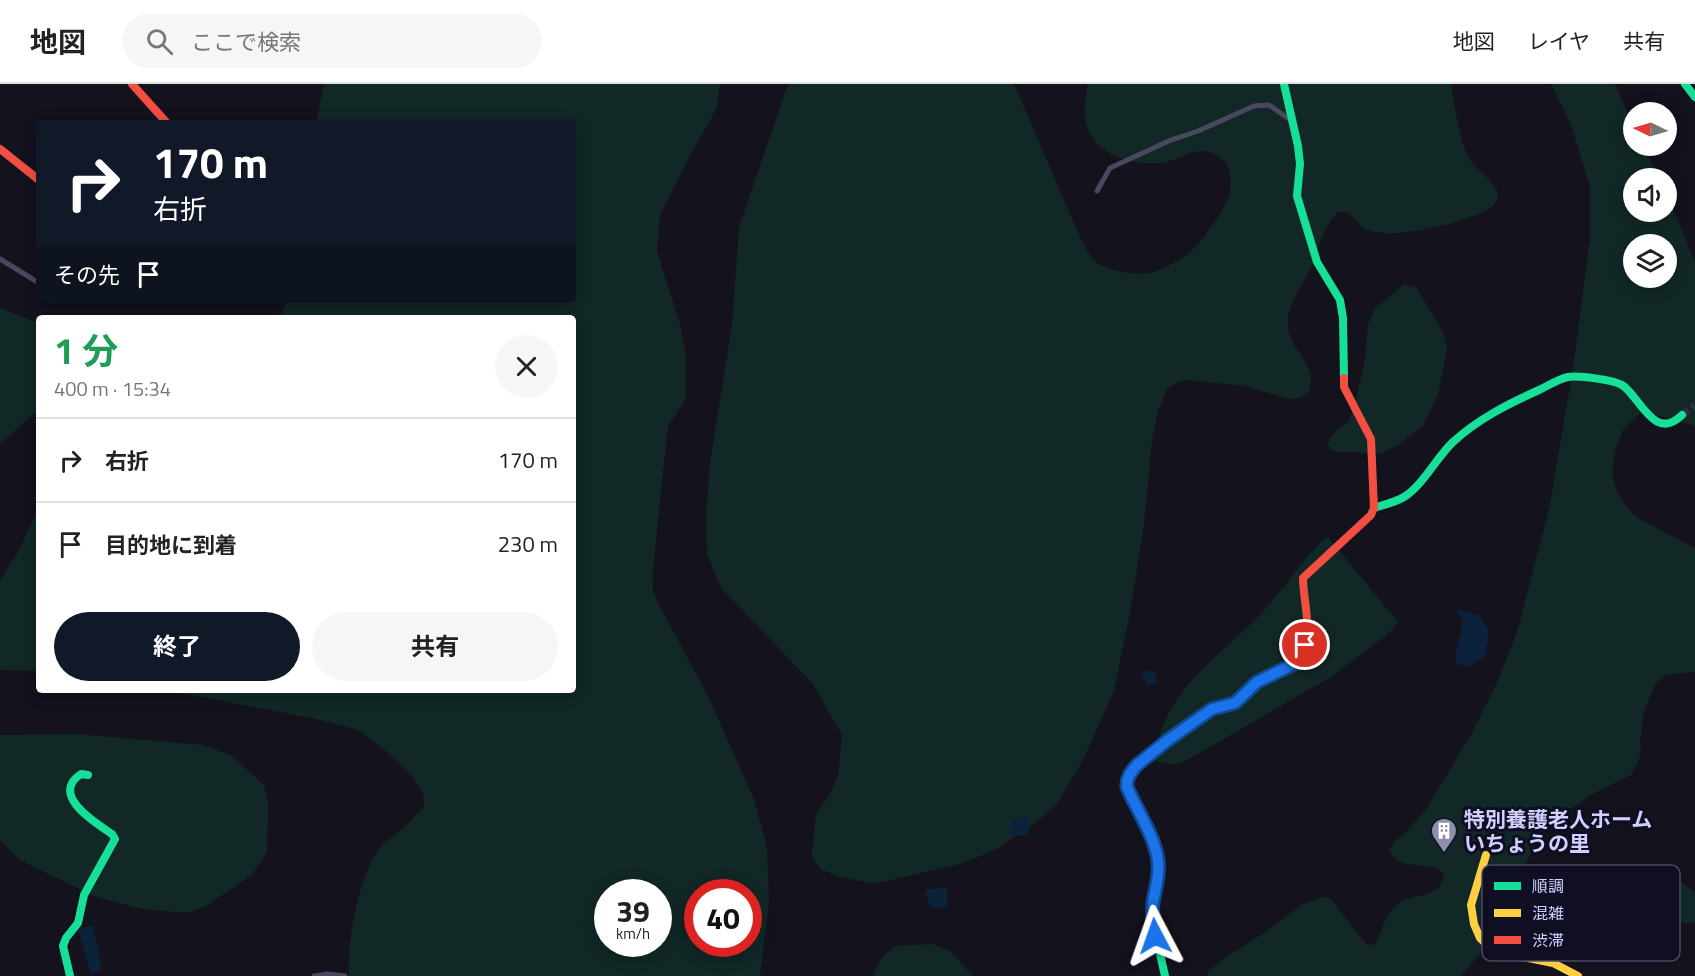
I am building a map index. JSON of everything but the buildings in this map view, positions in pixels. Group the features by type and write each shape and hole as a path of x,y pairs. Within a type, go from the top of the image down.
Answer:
{"main road":[{"path":"132,84 164,120"},
{"path":"1165,976 1153,923 1158,862 1155,848 1127,787 1130,774 1137,765 1194,721 1212,709 1235,703 1257,682 1294,664 1301,658 1306,632 1302,595 1303,578 1365,522 1374,508 1371,439 1351,404 1343,379 1341,300 1317,262 1297,196 1300,164 1284,84"},
{"path":"1685,84 1695,97"},
{"path":"0,149 36,178"},
{"path":"1374,508 1404,497 1416,486 1450,444 1469,428 1507,405 1566,377 1581,376 1622,385 1651,418 1659,422 1678,419 1682,415"},
{"path":"70,976 63,946 66,938 78,923 84,895 115,839 112,834 81,812 71,794 72,784 76,777 81,774 88,775"},
{"path":"1483,865 1486,855"},
{"path":"1482,868 1470,905 1479,936 1482,939"},
{"path":"1543,961 1553,963 1578,976"}],"street":[{"path":"1097,191 1110,168 1254,106 1269,105 1293,122"},
{"path":"0,259 36,281"},
{"path":"314,976 327,974 345,976"}],"green space":[{"path":"324,84 720,84 717,105 710,121 660,215 657,251 680,324 686,356 686,399 668,426 653,570 653,590 708,696 754,799 767,847 769,903 760,976 349,976 350,944 356,907 367,871 383,844 424,806 423,794 413,777 387,752 358,730 312,718 180,693 576,693 576,315 280,315 286,303 576,303 576,120 317,120"},
{"path":"788,84 1014,84 1086,249 1102,266 1125,272 1141,274 1154,272 1180,260 1193,250 1226,203 1230,190 1230,172 1222,159 1204,151 1150,164 1115,156 1104,150 1090,133 1086,122 1085,98 1088,84 1451,84 1466,152 1473,164 1497,191 1498,196 1494,204 1485,211 1471,217 1438,227 1399,233 1367,230 1347,212 1338,212 1325,231 1288,317 1293,342 1310,373 1309,392 1300,398 1288,399 1245,386 1187,380 1167,389 1158,412 1152,441 1144,525 1130,613 1114,691 1083,760 1057,804 1033,825 995,850 960,864 874,884 837,876 820,869 812,855 816,814 830,794 838,776 842,735 813,684 721,588 707,554 706,516 710,462 732,325 739,227"},
{"path":"1551,84 1615,84 1623,102 1623,156 1649,156 1654,168 1623,168 1623,222 1677,222 1677,218 1695,262 1695,426 1642,411 1623,430 1615,451 1612,474 1616,489 1625,505 1636,517 1695,548 1695,672 1666,675 1656,683 1644,710 1641,752 1631,775 1593,794 1555,819 1538,840 1525,865 1482,865 1482,949 1461,976 1208,976 1207,973 1219,962 1270,929 1303,904 1323,897 1330,898 1367,945 1372,945 1377,941 1385,921 1395,906 1433,891 1442,882 1444,874 1438,869 1400,862 1389,850 1427,808 1472,733 1499,678 1518,629 1550,505 1573,368 1590,238 1590,187 1570,122"},
{"path":"1404,284 1416,287 1443,332 1447,347 1439,391 1424,425 1397,446 1380,454 1332,451 1327,444 1332,435 1349,421 1356,400 1365,358 1368,324 1375,308"},
{"path":"0,308 36,322 36,412 0,444"},
{"path":"36,518 36,671 0,670 0,580 18,552"},
{"path":"1328,537 1398,622 1390,632 1334,675 1219,742 1185,761 1171,765 1155,761 1160,735 1169,713 1182,693 1197,675 1268,606 1305,560"},
{"path":"77,734 203,745 232,756 264,785 268,803 267,852 252,875 206,906 188,913 142,909 96,897 20,860 0,840 0,735"},
{"path":"1680,881 1695,892 1695,922 1691,924 1680,920"},
{"path":"933,944 950,951 973,976 873,976 879,961 895,946"}],"water":[{"path":"1456,609 1479,615 1489,630 1486,656 1468,667 1456,664 1463,621"},
{"path":"1146,670 1155,673 1156,684 1147,684 1141,674"},
{"path":"1012,818 1029,818 1029,835 1009,835"},
{"path":"947,887 947,905 943,909 930,907 925,890"},
{"path":"93,925 102,971 91,974 78,930"}],"tunnel":[{"path":"1682,415 1695,406"}],"traffic: fast":[{"path":"1284,84 1298,146 1300,164 1297,196 1317,262 1340,300 1343,318 1344,378"},
{"path":"1685,84 1695,97"},
{"path":"1374,508 1404,497 1411,492 1447,448 1483,419 1564,378 1587,377 1622,385 1648,414 1663,424 1672,422 1682,415"},
{"path":"1165,976 1153,923 1158,862 1127,787 1137,767 1161,744 1211,710 1238,701 1254,684"},
{"path":"70,976 63,946 66,938 78,923 84,895 115,839 112,834 78,808 73,799 70,791 72,782 81,774 88,775"}],"traffic: slow":[{"path":"1483,865 1486,855"},
{"path":"1482,868 1471,905 1474,924 1482,940"},
{"path":"1543,961 1553,963 1578,976"}],"traffic: jam":[{"path":"132,84 164,120"},
{"path":"0,149 36,178"},
{"path":"1254,684 1288,668 1301,657 1307,636 1303,578 1371,515 1374,508 1371,439 1344,387 1344,378"}],"place":[{"name":"特別養護老人ホーム いちょうの里","path":"1444,854"}],"route":[{"path":"1155,936 1153,902 1157,887 1158,862 1148,831 1127,787 1130,774 1137,765 1194,721 1212,709 1235,703 1257,682 1294,664 1301,658 1305,645"}]}
